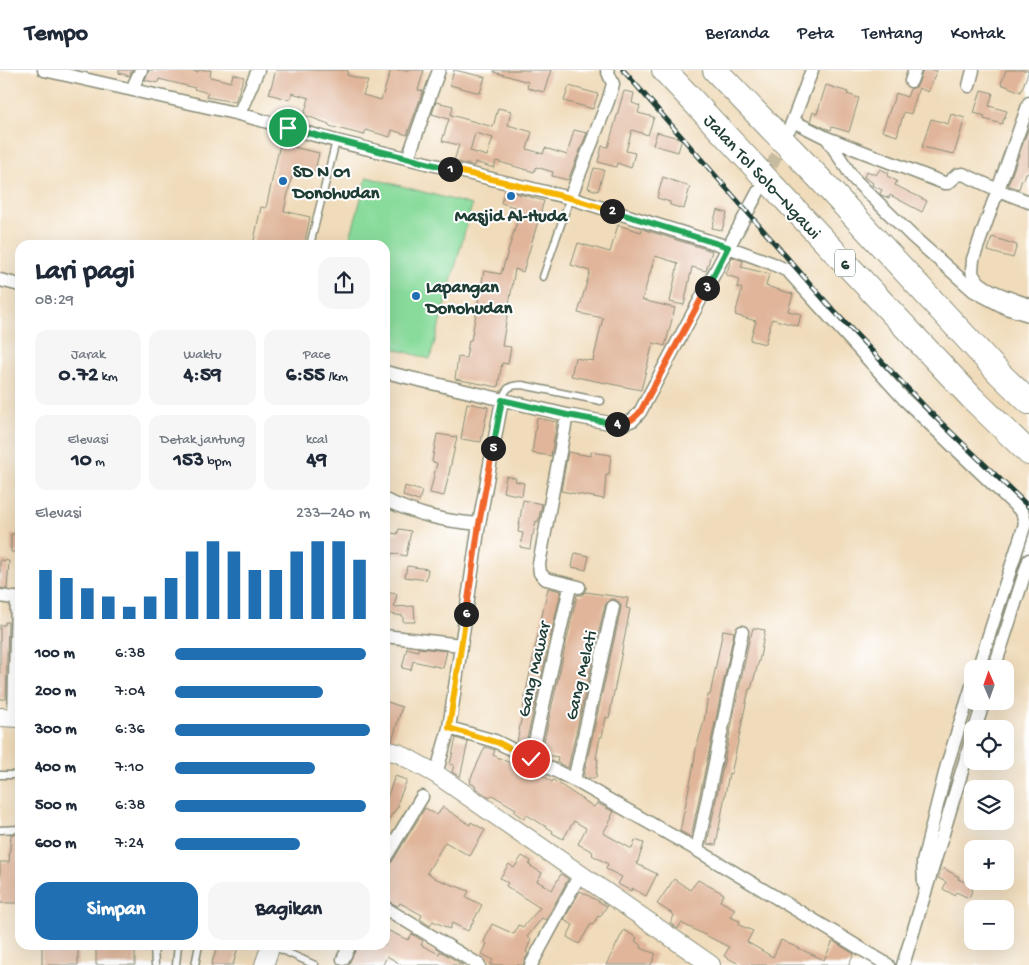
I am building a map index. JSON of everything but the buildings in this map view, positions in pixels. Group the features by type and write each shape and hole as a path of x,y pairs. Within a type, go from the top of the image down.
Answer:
{"highway":[{"name":"Jalan Tol Solo–Ngawi","path":"664,70 972,398 1029,453"},
{"name":"6","path":"715,70 818,177 1000,374 1029,402"}],"main road":[{"path":"390,751 398,753 436,774 580,874 700,962"},
{"path":"264,965 269,950"}],"street":[{"path":"44,70 239,114 336,141 570,198 728,247 788,271 904,399 1022,512 1025,522 1024,527 981,660"},
{"path":"132,89 141,70"},
{"path":"239,114 258,70"},
{"path":"408,158 439,70"},
{"path":"570,198 613,84 607,70"},
{"path":"788,133 812,70"},
{"path":"969,86 973,70"},
{"path":"1029,103 973,259 972,274 994,292 1029,305"},
{"path":"793,121 828,138 944,182 948,183 957,175 963,174 1029,202"},
{"path":"828,138 854,178 912,236 974,291 1006,308 1029,316"},
{"path":"390,373 567,415 615,424 633,420 640,412 758,192"},
{"path":"0,280 15,284"},
{"path":"436,774 449,728 479,524 502,400"},
{"name":"Gang Mawar","path":"531,759 574,587 546,579 540,573 539,564 567,415"},
{"path":"390,502 426,517 479,524"},
{"path":"997,660 1029,560"},
{"path":"0,596 15,598"},
{"name":"Gang Melati","path":"574,780 613,607"},
{"path":"697,850 742,632"},
{"path":"390,637 461,645"},
{"path":"11,718 15,649"},
{"path":"925,892 924,862 947,765 964,710"},
{"path":"449,728 495,741 574,780 697,850 888,965"},
{"path":"903,965 964,764"},
{"path":"390,850 422,797"},
{"path":"531,965 580,874"},
{"path":"390,911 479,965"},
{"path":"343,959 348,950"}],"lane":[{"path":"311,240 336,141"},
{"path":"543,277 570,198"},
{"path":"502,400 506,390 511,385 522,385 601,401"},
{"path":"0,774 15,775"},
{"path":"0,830 15,829"},
{"path":"154,950 155,965"},
{"path":"176,965 178,950"},
{"path":"195,965 198,950"},
{"path":"282,950 315,965"}],"green space":[{"name":"Lapangan Donohudan","path":"367,177 472,205 430,359 390,347 390,240 349,240"}],"tunnel":[{"path":"763,182 786,137"}],"railway":[{"path":"623,70 833,310 929,411 1029,507"}],"place":[{"name":"SD N 01 Donohudan","path":"283,181"},
{"name":"Masjid Al-Huda","path":"511,196"},
{"name":"Lapangan Donohudan","path":"416,296"}],"route":[{"path":"288,128 570,198 728,247 640,412 633,420 615,424 502,400 479,524 449,728 495,741 531,759"}]}
